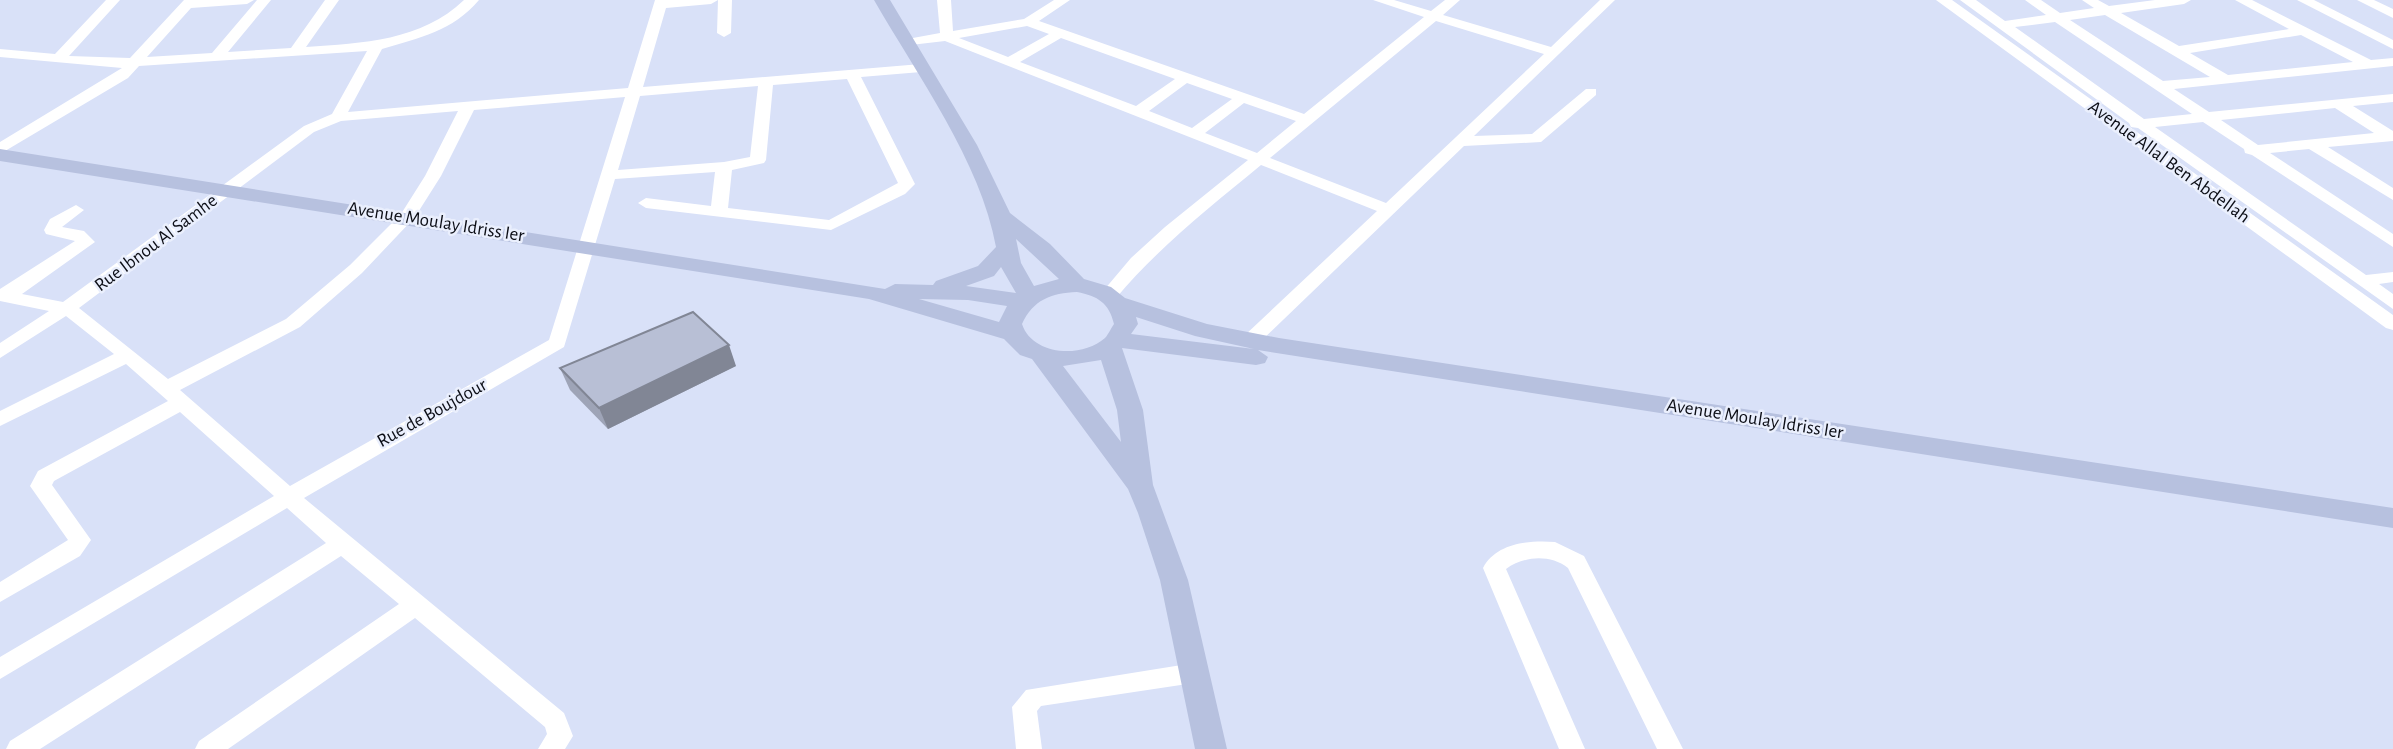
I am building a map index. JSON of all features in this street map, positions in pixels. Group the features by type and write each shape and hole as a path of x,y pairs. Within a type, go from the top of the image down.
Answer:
{"main road":[{"path":"881,0 955,122 1001,216 1015,275 1026,299"},
{"name":"Avenue Moulay Idriss Ier","path":"0,155 871,292"},
{"path":"1001,216 1042,249 1077,285"},
{"path":"923,291 975,277 993,265 1007,248"},
{"path":"871,292 1012,334 1028,351 1042,356 1082,358 1113,344 1126,324 1116,299 1077,285 1054,287 1026,299 1014,312 1010,325 1012,334"},
{"path":"871,292 923,291 1026,299"},
{"name":"Avenue Moulay Idriss Ier","path":"1116,299 1168,322 1251,340 2393,518"},
{"path":"1113,344 1130,410 1140,485 1174,580 1211,749"},
{"name":"Avenue Moulay Idriss Ier","path":"1113,344 1451,387 2393,535"},
{"path":"1042,356 1140,485"}],"street":[{"path":"57,60 113,0"},
{"path":"0,149 76,105 136,63 189,2 247,0"},
{"path":"216,57 264,0"},
{"path":"295,52 332,0"},
{"path":"4,56 136,63 377,46 410,38 443,24 472,0"},
{"path":"661,2 711,0"},
{"path":"724,33 725,0"},
{"path":"944,0 947,36"},
{"path":"907,43 1028,22 1063,0"},
{"path":"1380,0 1553,52"},
{"path":"1116,299 1137,262 1171,231 1453,0"},
{"path":"1251,340 1608,0"},
{"name":"Avenue Allal Ben Abdellah","path":"1943,0 2393,324"},
{"name":"Avenue Allal Ben Abdellah","path":"1967,0 2393,303"},
{"path":"2032,0 2393,242"},
{"path":"2089,0 2225,79"},
{"path":"2003,25 2185,0"},
{"path":"2242,0 2371,65"},
{"path":"2304,0 2393,45"},
{"path":"2367,1 2392,0"},
{"path":"2367,1 2393,14"},
{"name":"Rue de Boujdour","path":"3,663 383,441 557,343 661,2"},
{"path":"1028,22 1306,120"},
{"path":"2175,51 2304,31"},
{"path":"1008,63 1060,33"},
{"path":"947,36 1008,63 1390,210"},
{"path":"338,117 377,46"},
{"path":"2161,86 2393,62"},
{"name":"Rue Ibnou Al Samhe","path":"0,352 93,290 309,130 338,117 921,68"},
{"path":"646,203 831,225 904,188 906,184 851,72"},
{"path":"1138,112 1186,78"},
{"path":"610,175 724,167 755,162 761,156 766,79"},
{"path":"1461,141 1536,139 1591,92"},
{"path":"1194,134 1242,98"},
{"path":"2120,127 2203,116 2393,98"},
{"path":"2337,103 2392,137"},
{"path":"0,593 61,557 80,540 41,486 45,477 304,316 407,218 433,176 469,105"},
{"path":"2252,150 2392,137"},
{"path":"2314,145 2393,195"},
{"path":"719,211 724,167"},
{"path":"2371,181 2393,179"},
{"path":"3,295 83,245 86,239 78,235 52,230 55,223 76,210"},
{"path":"2374,230 2393,226"},
{"path":"2363,281 2393,277"},
{"path":"3,295 64,308 128,355 342,544 555,721 560,736 551,749"},
{"path":"0,419 128,355"},
{"path":"19,749 342,544"},
{"path":"1572,749 1494,568 1497,560 1509,554 1554,551 1576,562 1670,749"},
{"path":"208,749 417,604"},
{"path":"1029,749 1024,707 1035,697 1194,673"}],"building":[{"path":"693,312 729,345 599,408 560,368"}]}
